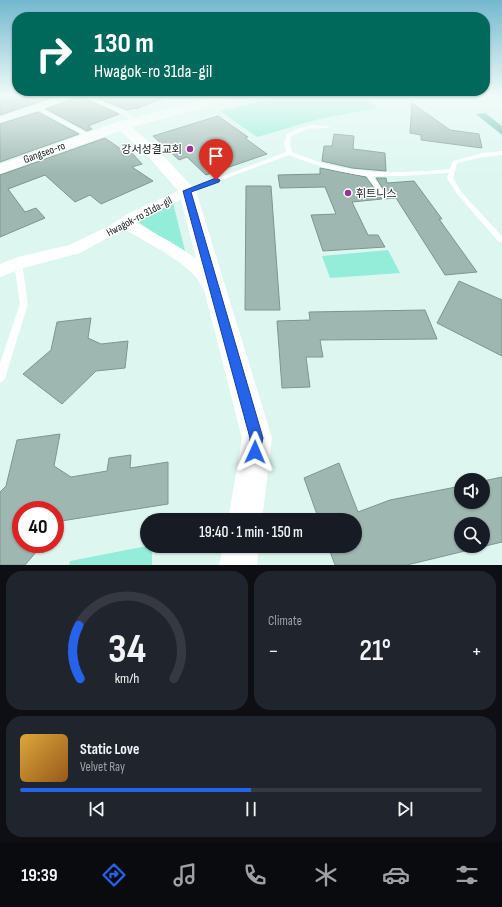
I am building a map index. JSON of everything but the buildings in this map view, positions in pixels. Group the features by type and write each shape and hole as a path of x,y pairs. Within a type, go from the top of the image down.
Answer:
{"street":[{"name":"Gangseo-ro","path":"0,169 89,136 134,121"},
{"path":"128,123 187,191 257,438 246,513"},
{"name":"Hwagok-ro 31da-gil","path":"0,271 18,264 74,249 136,215 187,191"},
{"path":"124,222 200,270 216,292"},
{"path":"238,565 240,553"}],"lane":[{"name":"Gangseo-ro","path":"62,121 89,136"},
{"path":"328,127 313,126 300,129 289,135 287,144 289,153 310,162 369,174 452,171"},
{"name":"Hwagok-ro 31da-gil","path":"187,191 289,153"},
{"path":"502,153 483,155 455,162 450,178 460,194 502,240"},
{"path":"369,174 383,196"},
{"path":"0,378 24,304 18,264"}],"shaded area":[{"path":"235,121 311,121 257,137"},
{"path":"485,121 496,121 502,126 502,135"},
{"path":"172,199 186,255 137,221"},
{"path":"388,250 400,273 330,278 322,256"},
{"path":"140,547 140,553 152,553 152,565 69,565 70,561"}],"place":[{"name":"강서성결교회","path":"190,149"},
{"name":"휘트니스","path":"348,193"}],"route":[{"path":"216,180 187,191 257,438 255,452"}]}
